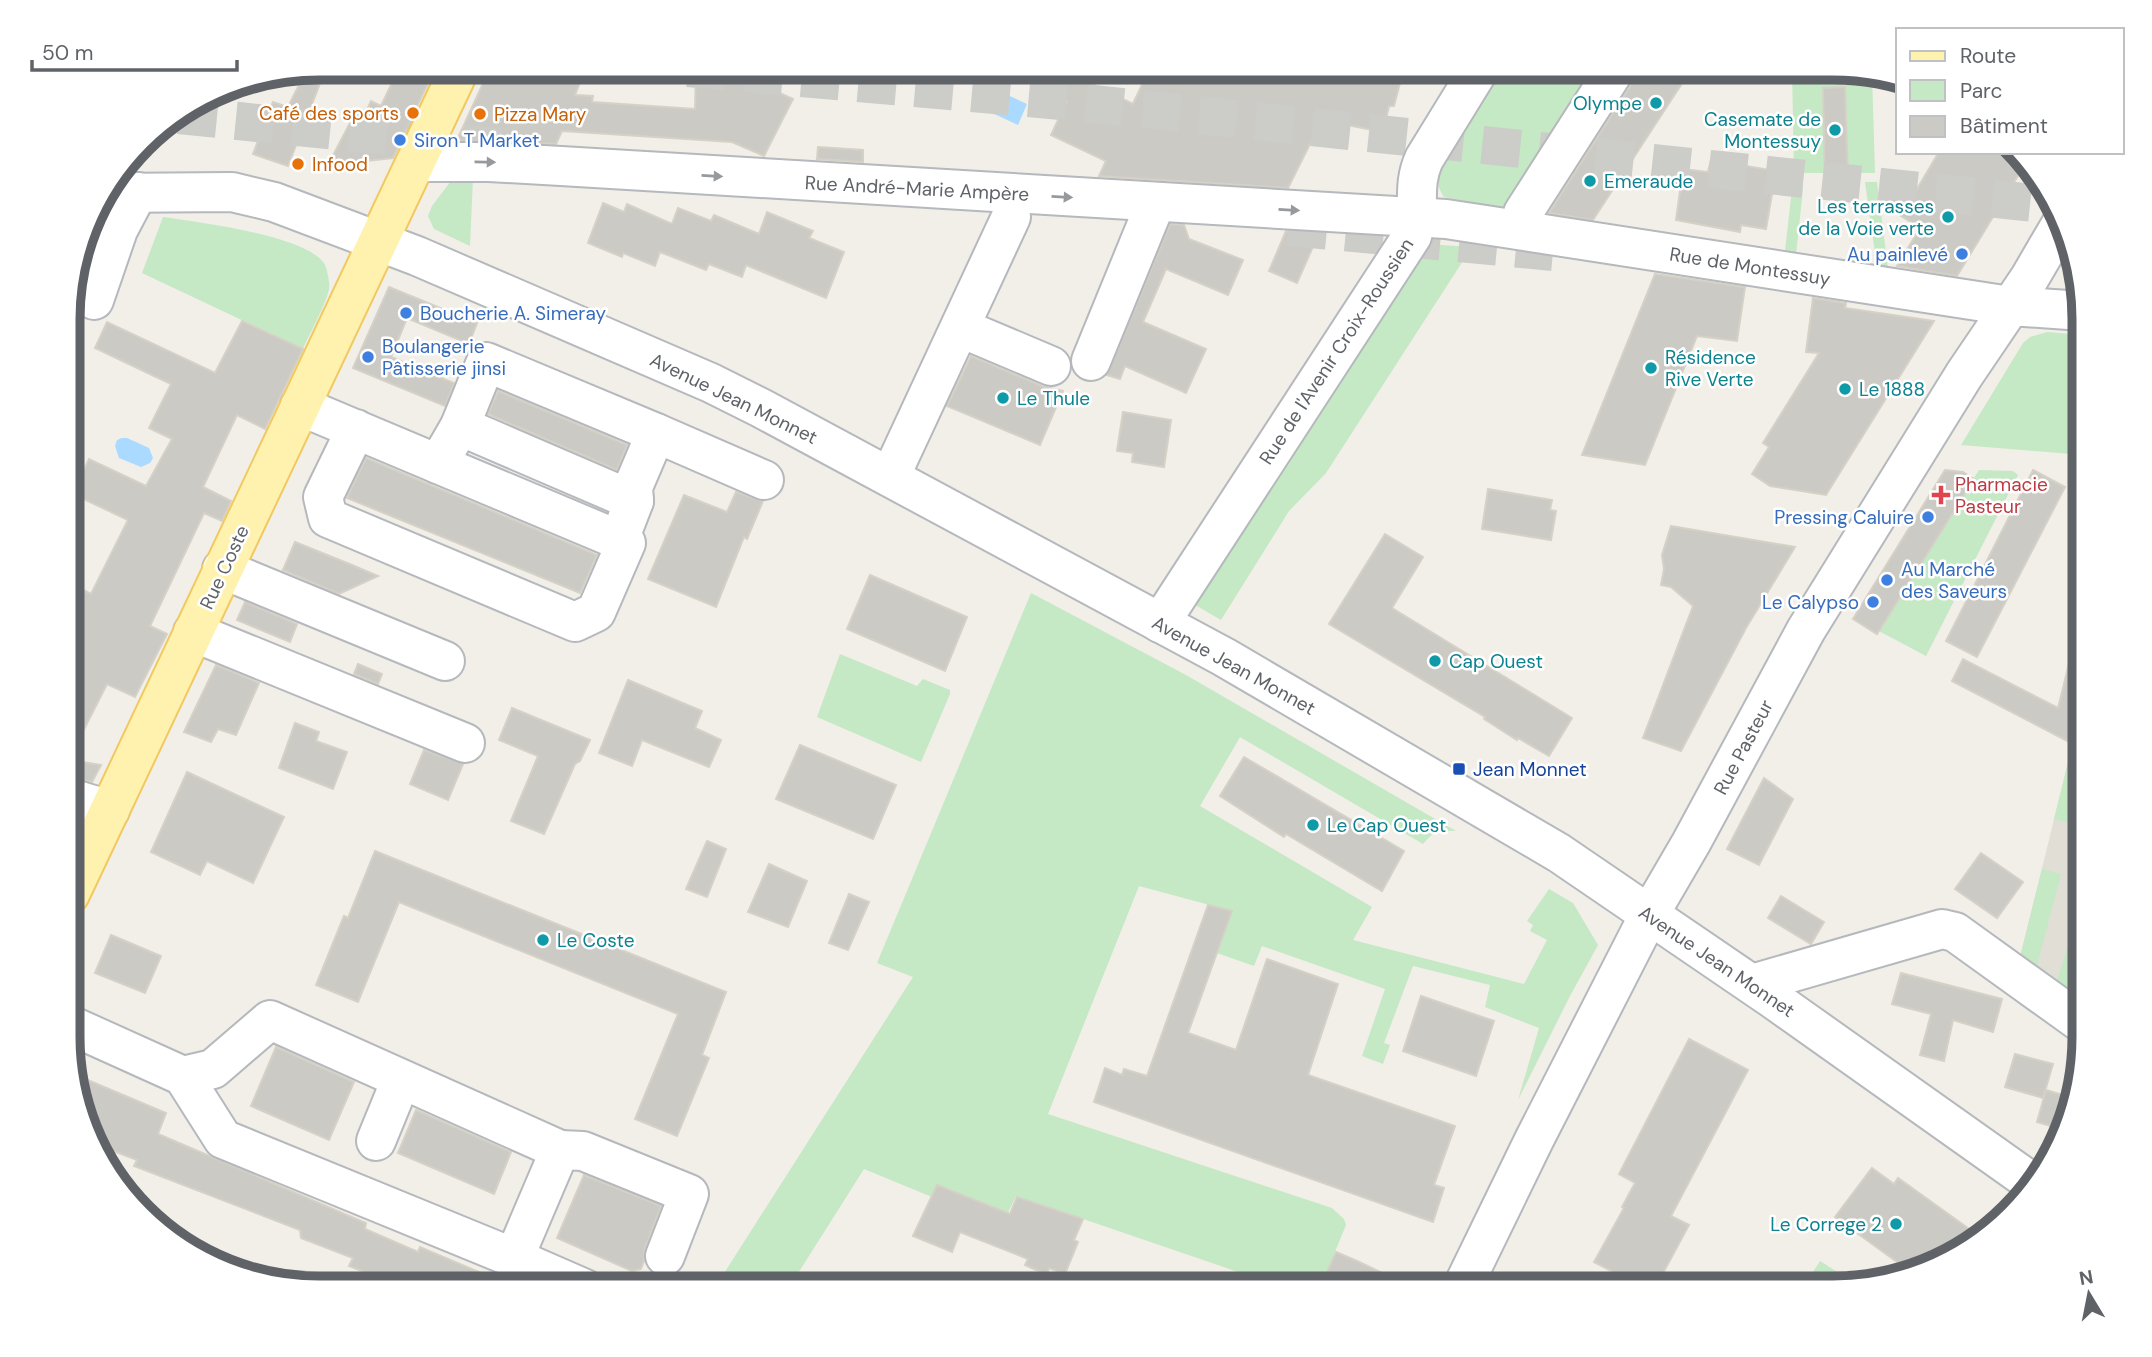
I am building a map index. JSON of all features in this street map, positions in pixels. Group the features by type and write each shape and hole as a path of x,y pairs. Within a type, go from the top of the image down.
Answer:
{"main road":[{"name":"Rue Coste","path":"80,873 455,80"}],"street":[{"name":"Rue de l'Avenir Croix-Roussien","path":"1160,623 1412,236 1418,218 1417,174 1472,80"},
{"path":"1523,213 1608,80"},
{"name":"Rue André-Marie Ampère","path":"417,162 501,162 1418,218"},
{"path":"94,300 118,230 122,192"},
{"name":"Avenue Jean Monnet","path":"122,192 232,192 274,202 380,242 711,383 1160,623 1559,853 1752,984 2025,1178"},
{"path":"1091,361 1156,202"},
{"path":"890,477 1011,217"},
{"name":"Rue de Montessuy","path":"1418,218 1484,224 2010,306 2071,310"},
{"name":"Rue Pasteur","path":"1468,1276 1649,915 1806,630 1964,375 2029,279 2055,234"},
{"path":"961,328 1051,366"},
{"path":"438,464 460,426 486,362 764,480"},
{"path":"300,406 356,429 626,543 596,612 575,622 328,518 323,497 356,429"},
{"path":"460,426 634,500"},
{"path":"619,540 634,500 633,487 656,433"},
{"path":"222,569 445,661"},
{"path":"193,632 465,743"},
{"path":"80,801 110,810"},
{"path":"1752,984 1942,929 1955,932 2071,1015"},
{"path":"183,1076 213,1069 270,1020 560,1150 583,1151 689,1194 665,1256"},
{"path":"80,1030 183,1076 223,1139 555,1276"},
{"path":"376,1142 401,1080"},
{"path":"514,1258 560,1150"}],"shaded area":[{"path":"2071,751 2071,998 2019,961"}],"green space":[{"path":"1493,80 1597,80 1508,209 1444,197 1437,180 1440,162"},
{"path":"1792,80 1832,80 1872,85 1875,173 1848,173 1845,87 1823,88 1825,173 1794,173"},
{"path":"473,177 470,246 434,229 428,216 432,206 451,181"},
{"path":"1793,180 1802,181 1803,189 1796,254 1785,251"},
{"path":"1865,182 1877,182 1888,268 1877,267"},
{"path":"163,217 273,237 313,253 324,263 329,289 303,349 142,273"},
{"path":"1426,244 1472,247 1326,473 1289,511 1221,620 1190,602"},
{"path":"2047,332 2071,334 2071,454 1961,445 2023,343 2030,337"},
{"path":"1979,470 2013,471 2018,475 1926,656 1879,631"},
{"path":"1031,593 1186,675 1456,831 1437,832 1423,844 1240,737 1200,806 1372,907 1353,940 1524,984 1547,940 1530,931 1533,925 1527,921 1549,889 1573,903 1598,945 1518,1100 1539,1028 1485,1007 1490,985 1413,966 1384,1043 1390,1045 1383,1064 1362,1056 1385,989 1262,946 1254,966 1217,953 1232,911 1139,886 1048,1114 1332,1208 1344,1219 1346,1225 1325,1276 1250,1276 1016,1196 1008,1213 938,1185 932,1197 864,1169 796,1276 722,1276 913,977 877,963"},
{"path":"840,654 917,686 923,679 950,690 921,762 817,717"},
{"path":"2071,750 2071,823 2054,819"},
{"path":"2042,869 2061,874 2035,973 2019,961"},
{"path":"2071,937 2071,998 2055,987"},
{"path":"1820,1261 1844,1276 1811,1276"}],"water":[{"path":"986,85 1027,104 1018,125 977,106 979,100 972,96 976,87 984,90"},
{"path":"122,438 149,448 153,458 150,463 141,467 119,458 115,446 117,440"}],"building":[{"path":"321,80 288,166 253,154 273,102 288,107 301,82"},
{"path":"393,80 429,80 393,158 328,165 353,117 362,121 371,101 381,106"},
{"path":"484,80 581,80 575,95 593,96 592,102 695,109 696,80 751,80 793,99 764,156 732,142 562,131 556,144 457,140"},
{"path":"1024,80 1084,80 1133,104 1144,80 1401,80 1394,106 1389,106 1383,132 1322,120 1288,188 1099,176 1106,161 1051,135 1067,101"},
{"name":"Emeraude","path":"1634,80 1684,80 1593,220 1549,213"},
{"name":"Casemate de Montessuy","path":"1845,87 1848,181 1825,181 1823,88"},
{"path":"818,147 863,150 863,162 817,159"},
{"name":"Les terrasses de la Voie verte","path":"1938,154 2004,154 2020,172 1957,276 1897,266 1920,228 1901,216"},
{"path":"1711,160 1776,171 1766,229 1741,225 1740,232 1676,220 1683,169 1708,172"},
{"path":"603,203 624,212 627,204 672,224 678,208 711,221 714,215 759,234 767,212 813,231 809,238 844,252 826,298 746,265 742,277 709,264 706,270 660,252 655,266 623,253 622,257 588,243"},
{"path":"1170,224 1184,225 1189,239 1243,260 1228,295 1166,269 1143,322 1206,349 1186,393 1125,366 1120,379 1107,375"},
{"path":"1286,231 1319,233 1297,283 1269,271"},
{"name":"Résidence Rive Verte","path":"1655,274 1745,287 1737,341 1697,336 1645,465 1582,455"},
{"path":"389,287 477,323 469,344 407,318 391,357 454,383 445,406 353,368"},
{"name":"Le 1888","path":"1813,298 1846,303 1845,308 1934,321 1826,495 1770,486 1752,474 1769,447 1763,443 1819,353 1806,352"},
{"path":"242,321 303,349 265,429 237,415 203,487 231,501 222,521 204,513 150,626 167,634 135,697 107,684 80,737 80,588 91,594 128,520 80,497 80,479 89,459 146,486 172,439 149,428 171,384 95,348 107,322 215,373"},
{"name":"Le Thule","path":"971,356 1042,386 1063,391 1040,445 947,406"},
{"path":"498,391 627,445 617,470 488,414"},
{"path":"1123,412 1171,420 1164,467 1132,462 1133,453 1117,451"},
{"path":"366,458 597,555 580,593 347,498"},
{"path":"1945,470 1963,472 1974,479 1877,634 1853,619"},
{"path":"2033,470 2065,487 1977,657 1946,641"},
{"path":"1488,489 1552,500 1550,510 1556,511 1551,540 1482,529"},
{"path":"736,492 763,501 747,539 744,537 716,607 648,579 684,495 727,512"},
{"path":"1671,526 1795,547 1746,628 1681,751 1643,738 1693,606 1671,587 1661,585 1664,569 1662,555"},
{"name":"Cap Ouest","path":"1385,534 1423,557 1392,608 1572,718 1549,756 1518,738 1517,740 1484,719 1485,717 1329,624"},
{"path":"295,542 378,576 339,594 283,570"},
{"path":"870,575 967,617 945,671 847,629"},
{"path":"245,602 297,624 290,642 237,620"},
{"path":"2071,655 2071,743 1952,681 1963,659 2058,708"},
{"path":"358,664 382,674 378,684 354,674"},
{"path":"216,665 259,683 236,735 218,729 211,742 184,732"},
{"path":"628,680 702,711 695,728 721,740 709,767 642,740 632,766 599,753"},
{"path":"512,708 590,740 580,761 575,764 544,834 511,821 538,756 499,740"},
{"path":"295,723 319,732 316,741 347,752 333,789 279,768"},
{"path":"800,745 896,785 873,839 776,799"},
{"path":"424,750 463,764 448,800 410,784"},
{"name":"Le Cap Ouest","path":"1244,757 1404,851 1382,891 1286,834 1284,837 1220,796"},
{"path":"80,762 101,765 92,782 80,779"},
{"path":"187,772 284,817 253,883 207,861 200,875 151,852"},
{"path":"1764,778 1793,799 1759,865 1727,849"},
{"path":"707,841 726,849 707,897 686,889"},
{"path":"375,851 726,992 702,1055 709,1058 677,1136 635,1119 678,1014 399,902 358,1002 316,985 344,916 348,918"},
{"path":"1981,853 2023,882 1997,918 1955,889"},
{"path":"769,864 807,881 788,927 748,912"},
{"path":"849,894 869,902 848,950 829,943"},
{"path":"1781,896 1824,922 1811,944 1768,918"},
{"path":"1208,905 1232,911 1188,1033 1236,1050 1267,959 1338,984 1308,1075 1455,1126 1434,1185 1444,1188 1433,1222 1094,1102 1105,1068 1122,1075 1124,1069 1147,1076"},
{"path":"111,935 161,956 145,993 95,973"},
{"path":"1901,973 2002,999 1993,1032 1953,1020 1944,1061 1920,1055 1931,1014 1892,1004"},
{"path":"1421,996 1494,1021 1476,1076 1403,1051"},
{"path":"1689,1039 1748,1070 1671,1216 1689,1225 1661,1276 1621,1276 1594,1262 1635,1183 1619,1174"},
{"path":"276,1047 354,1082 329,1140 251,1106"},
{"path":"2015,1054 2053,1064 2043,1098 2005,1087"},
{"path":"84,1079 166,1113 158,1134 366,1223 365,1229 418,1252 420,1247 488,1276 374,1276 349,1266 353,1258 301,1238 300,1230 134,1166 137,1160 109,1149 93,1114"},
{"path":"2046,1090 2064,1095 2054,1127 2037,1122"},
{"path":"416,1110 511,1152 494,1194 398,1153"},
{"name":"Le Correge 2","path":"1872,1168 1894,1184 1898,1178 1972,1231 1924,1258 1902,1265 1835,1217"},
{"path":"584,1175 661,1206 645,1248 641,1269 632,1271 557,1238"},
{"path":"937,1185 1010,1214 1017,1197 1083,1219 1074,1240 1078,1242 1065,1274 1049,1268 1047,1274 1036,1270 1025,1265 1028,1259 960,1232 952,1252 913,1236"},
{"path":"1336,1252 1389,1276 1325,1276"}],"tunnel":[{"path":"824,80 1084,103 2041,204"},
{"path":"195,117 505,148"},
{"path":"1289,227 1553,252"}],"place":[{"name":"Olympe","path":"1656,103"},
{"name":"Café des sports","path":"413,113"},
{"name":"Pizza Mary","path":"480,114"},
{"name":"Casemate de Montessuy","path":"1835,130"},
{"name":"Siron T Market","path":"400,140"},
{"name":"Infood","path":"298,164"},
{"name":"Emeraude","path":"1590,181"},
{"name":"Les terrasses de la Voie verte","path":"1948,217"},
{"name":"Au painlevé","path":"1962,254"},
{"name":"Boucherie A. Simeray","path":"406,313"},
{"name":"Boulangerie Pâtisserie jinsi","path":"368,357"},
{"name":"Résidence Rive Verte","path":"1651,368"},
{"name":"Le 1888","path":"1845,389"},
{"name":"Le Thule","path":"1003,398"},
{"name":"Pharmacie Pasteur","path":"1941,495"},
{"name":"Pressing Caluire","path":"1928,517"},
{"name":"Au Marché des Saveurs","path":"1887,580"},
{"name":"Le Calypso","path":"1873,602"},
{"name":"Cap Ouest","path":"1435,661"},
{"name":"Jean Monnet","path":"1459,769"},
{"name":"Le Cap Ouest","path":"1313,825"},
{"name":"Le Coste","path":"543,940"},
{"name":"Le Correge 2","path":"1896,1224"}]}
